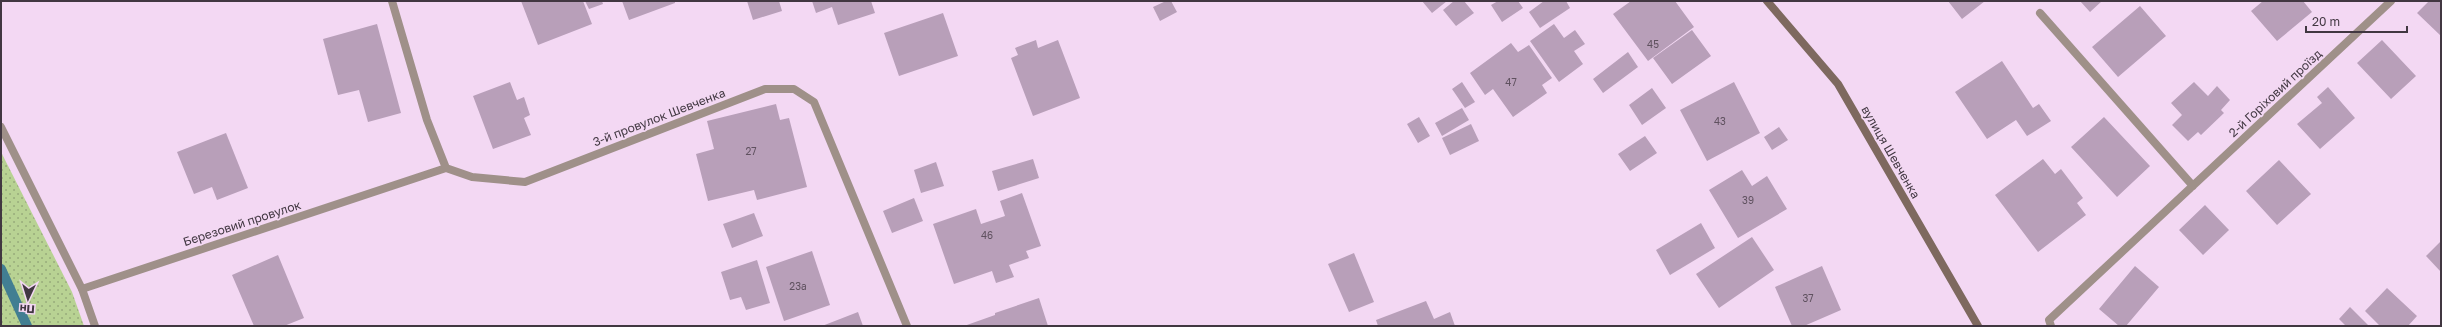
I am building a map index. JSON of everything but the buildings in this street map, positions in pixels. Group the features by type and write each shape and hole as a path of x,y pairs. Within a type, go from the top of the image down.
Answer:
{"street":[{"path":"392,1 427,120 446,168"},
{"name":"вулиця Шевченка","path":"1767,1 1838,84 1978,326"},
{"name":"2-й Горіховий проїзд","path":"2051,326 2049,320 2391,1"},
{"path":"2040,14 2193,186"},
{"name":"3-й провулок Шевченка","path":"446,168 472,177 526,182 765,89 794,90 814,102 907,326"},
{"path":"1,127 82,289 95,326"},
{"name":"Березовий провулок","path":"82,289 446,168"}],"green space":[{"path":"1,152 72,292 84,326 1,326"}],"waterway":[{"path":"1,269 27,326"}]}
